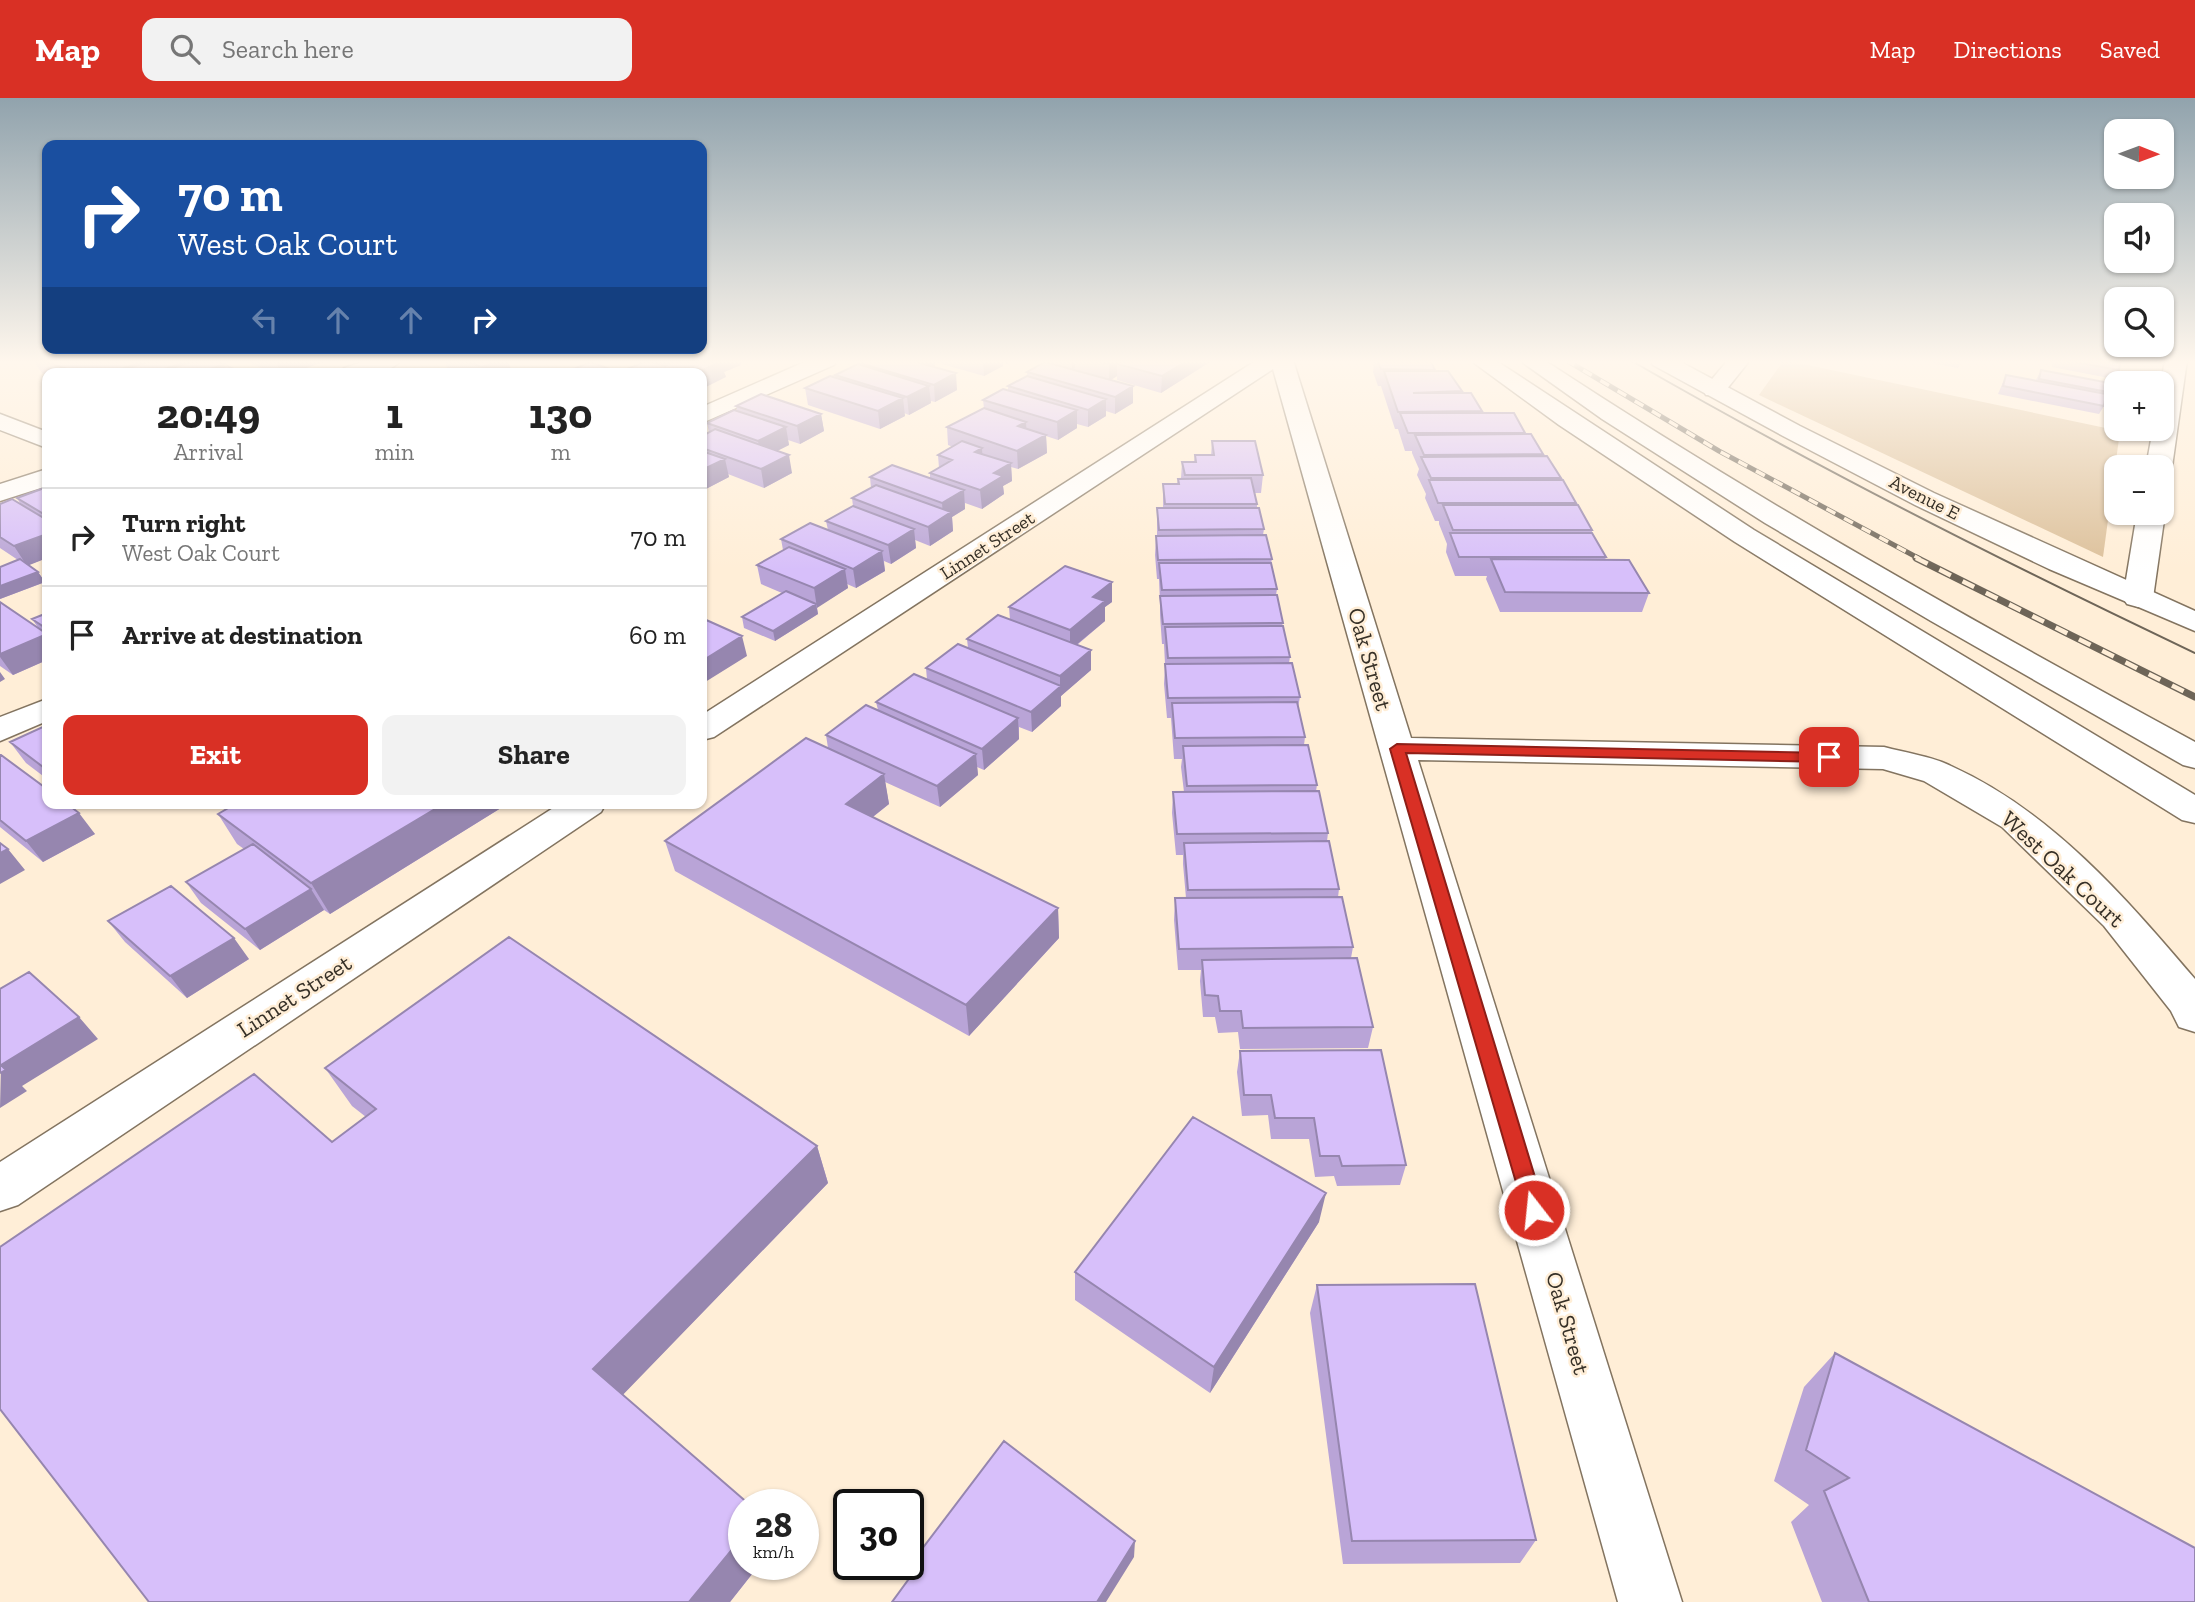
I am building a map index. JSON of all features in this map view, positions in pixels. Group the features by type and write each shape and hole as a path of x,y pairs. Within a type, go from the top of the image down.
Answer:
{"main road":[{"path":"22,430 42,439"},
{"name":"Linnet Street","path":"707,727 1164,430"},
{"name":"Oak Street","path":"1303,430 1650,1602"},
{"path":"1586,430 1699,506 1917,643 2195,811"},
{"path":"1638,430 1812,538 2195,757"},
{"name":"Avenue E","path":"1793,430 1987,529 2195,622"},
{"path":"2161,455 2165,430"},
{"path":"0,494 42,479"},
{"path":"2138,598 2149,525"},
{"path":"0,730 42,711"},
{"name":"West Oak Court","path":"1397,749 1884,758 1937,773 2015,818 2118,916 2188,1001 2195,1015"},
{"name":"Linnet Street","path":"0,1189 579,809"}],"shaded area":[{"path":"1834,430 2104,430 2104,441 2119,441 2117,455 2104,455 2104,525 2107,525 2103,557"}],"building":[{"path":"718,430 789,455 761,469 707,450 707,433"},
{"path":"727,430 780,430 758,441"},
{"path":"956,430 1031,430 1046,435 1017,451"},
{"path":"1407,430 1523,430 1525,433 1408,433"},
{"path":"1531,434 1543,454 1424,455 1415,435"},
{"path":"962,441 982,448 975,452 1011,463 994,473 1003,476 980,490 930,473 952,460 938,455"},
{"path":"1212,441 1255,441 1263,475 1185,475 1182,462 1196,462 1195,455 1214,455"},
{"path":"707,453 725,459 707,468"},
{"path":"1547,456 1561,478 1431,478 1421,457"},
{"path":"892,465 964,490 942,503 870,477"},
{"path":"1251,478 1257,504 1165,504 1163,484 1179,484 1178,479"},
{"path":"1429,480 1563,480 1576,503 1438,503"},
{"path":"876,485 951,512 928,527 852,498"},
{"path":"42,489 42,513 17,498"},
{"path":"12,499 42,517 42,536 14,546 0,537 0,504"},
{"path":"1443,505 1578,505 1592,530 1453,530"},
{"path":"853,506 914,529 888,545 826,521"},
{"path":"1157,508 1259,508 1264,529 1159,530"},
{"path":"810,523 882,551 853,569 781,539"},
{"path":"1450,533 1592,533 1606,557 1459,557"},
{"path":"1266,535 1272,559 1158,560 1156,536"},
{"path":"789,547 845,569 814,588 757,565"},
{"path":"20,559 38,572 0,586 0,567"},
{"path":"1491,559 1629,560 1649,593 1505,592"},
{"path":"1159,563 1271,563 1277,589 1162,590"},
{"path":"1065,566 1112,582 1093,597 1105,601 1070,630 1009,607"},
{"path":"786,591 816,604 773,631 742,617"},
{"path":"1277,595 1283,623 1163,624 1160,596"},
{"path":"0,602 42,631 42,636 0,654"},
{"path":"42,615 42,626 32,619"},
{"path":"998,615 1091,650 1060,676 967,639"},
{"path":"707,620 742,636 707,658"},
{"path":"1283,626 1290,657 1168,658 1165,627"},
{"path":"958,644 1061,686 1031,712 926,668"},
{"path":"1292,663 1300,697 1168,698 1165,664"},
{"path":"914,674 1018,718 982,749 876,702"},
{"path":"1297,702 1305,737 1175,738 1172,703"},
{"path":"866,705 976,754 937,786 826,735"},
{"path":"42,727 42,766 10,742"},
{"path":"806,738 884,774 846,804 1058,908 966,1005 665,841"},
{"path":"1308,745 1317,785 1187,786 1183,746"},
{"path":"0,755 42,785 42,809 74,809 79,813 26,841 0,820"},
{"path":"1319,791 1328,833 1177,834 1173,792"},
{"path":"227,809 435,809 311,883 218,814"},
{"path":"1329,841 1339,889 1188,890 1184,843"},
{"path":"0,843 8,849 0,853"},
{"path":"253,844 311,889 245,929 186,882"},
{"path":"171,886 234,938 170,976 108,921"},
{"path":"1342,897 1353,947 1179,949 1175,898"},
{"path":"509,937 817,1146 593,1369 732,1489 728,1489 728,1554 689,1602 149,1602 0,1409 0,1247 254,1074 332,1142 376,1109 325,1068"},
{"path":"1357,958 1373,1027 1243,1028 1241,1011 1220,1011 1218,996 1205,995 1202,960"},
{"path":"29,972 79,1017 1,1065 6,1070 0,1073 0,989"},
{"path":"1381,1050 1406,1165 1342,1166 1339,1156 1320,1156 1314,1118 1275,1118 1271,1095 1244,1095 1240,1051"},
{"path":"1193,1117 1326,1193 1214,1367 1075,1272"},
{"path":"1475,1284 1536,1540 1352,1541 1317,1285"},
{"path":"1835,1353 2195,1548 2195,1602 1869,1602 1824,1491 1849,1478 1806,1450"},
{"path":"1004,1441 1135,1541 1097,1602 892,1602 908,1580 924,1580 924,1546"}],"tram line":[{"path":"1755,430 2052,584 2195,653"}],"railway":[{"path":"1684,430 1920,559"},
{"path":"1916,558 2195,697"}],"route":[{"path":"1534,1210 1397,749 1829,757"}]}
